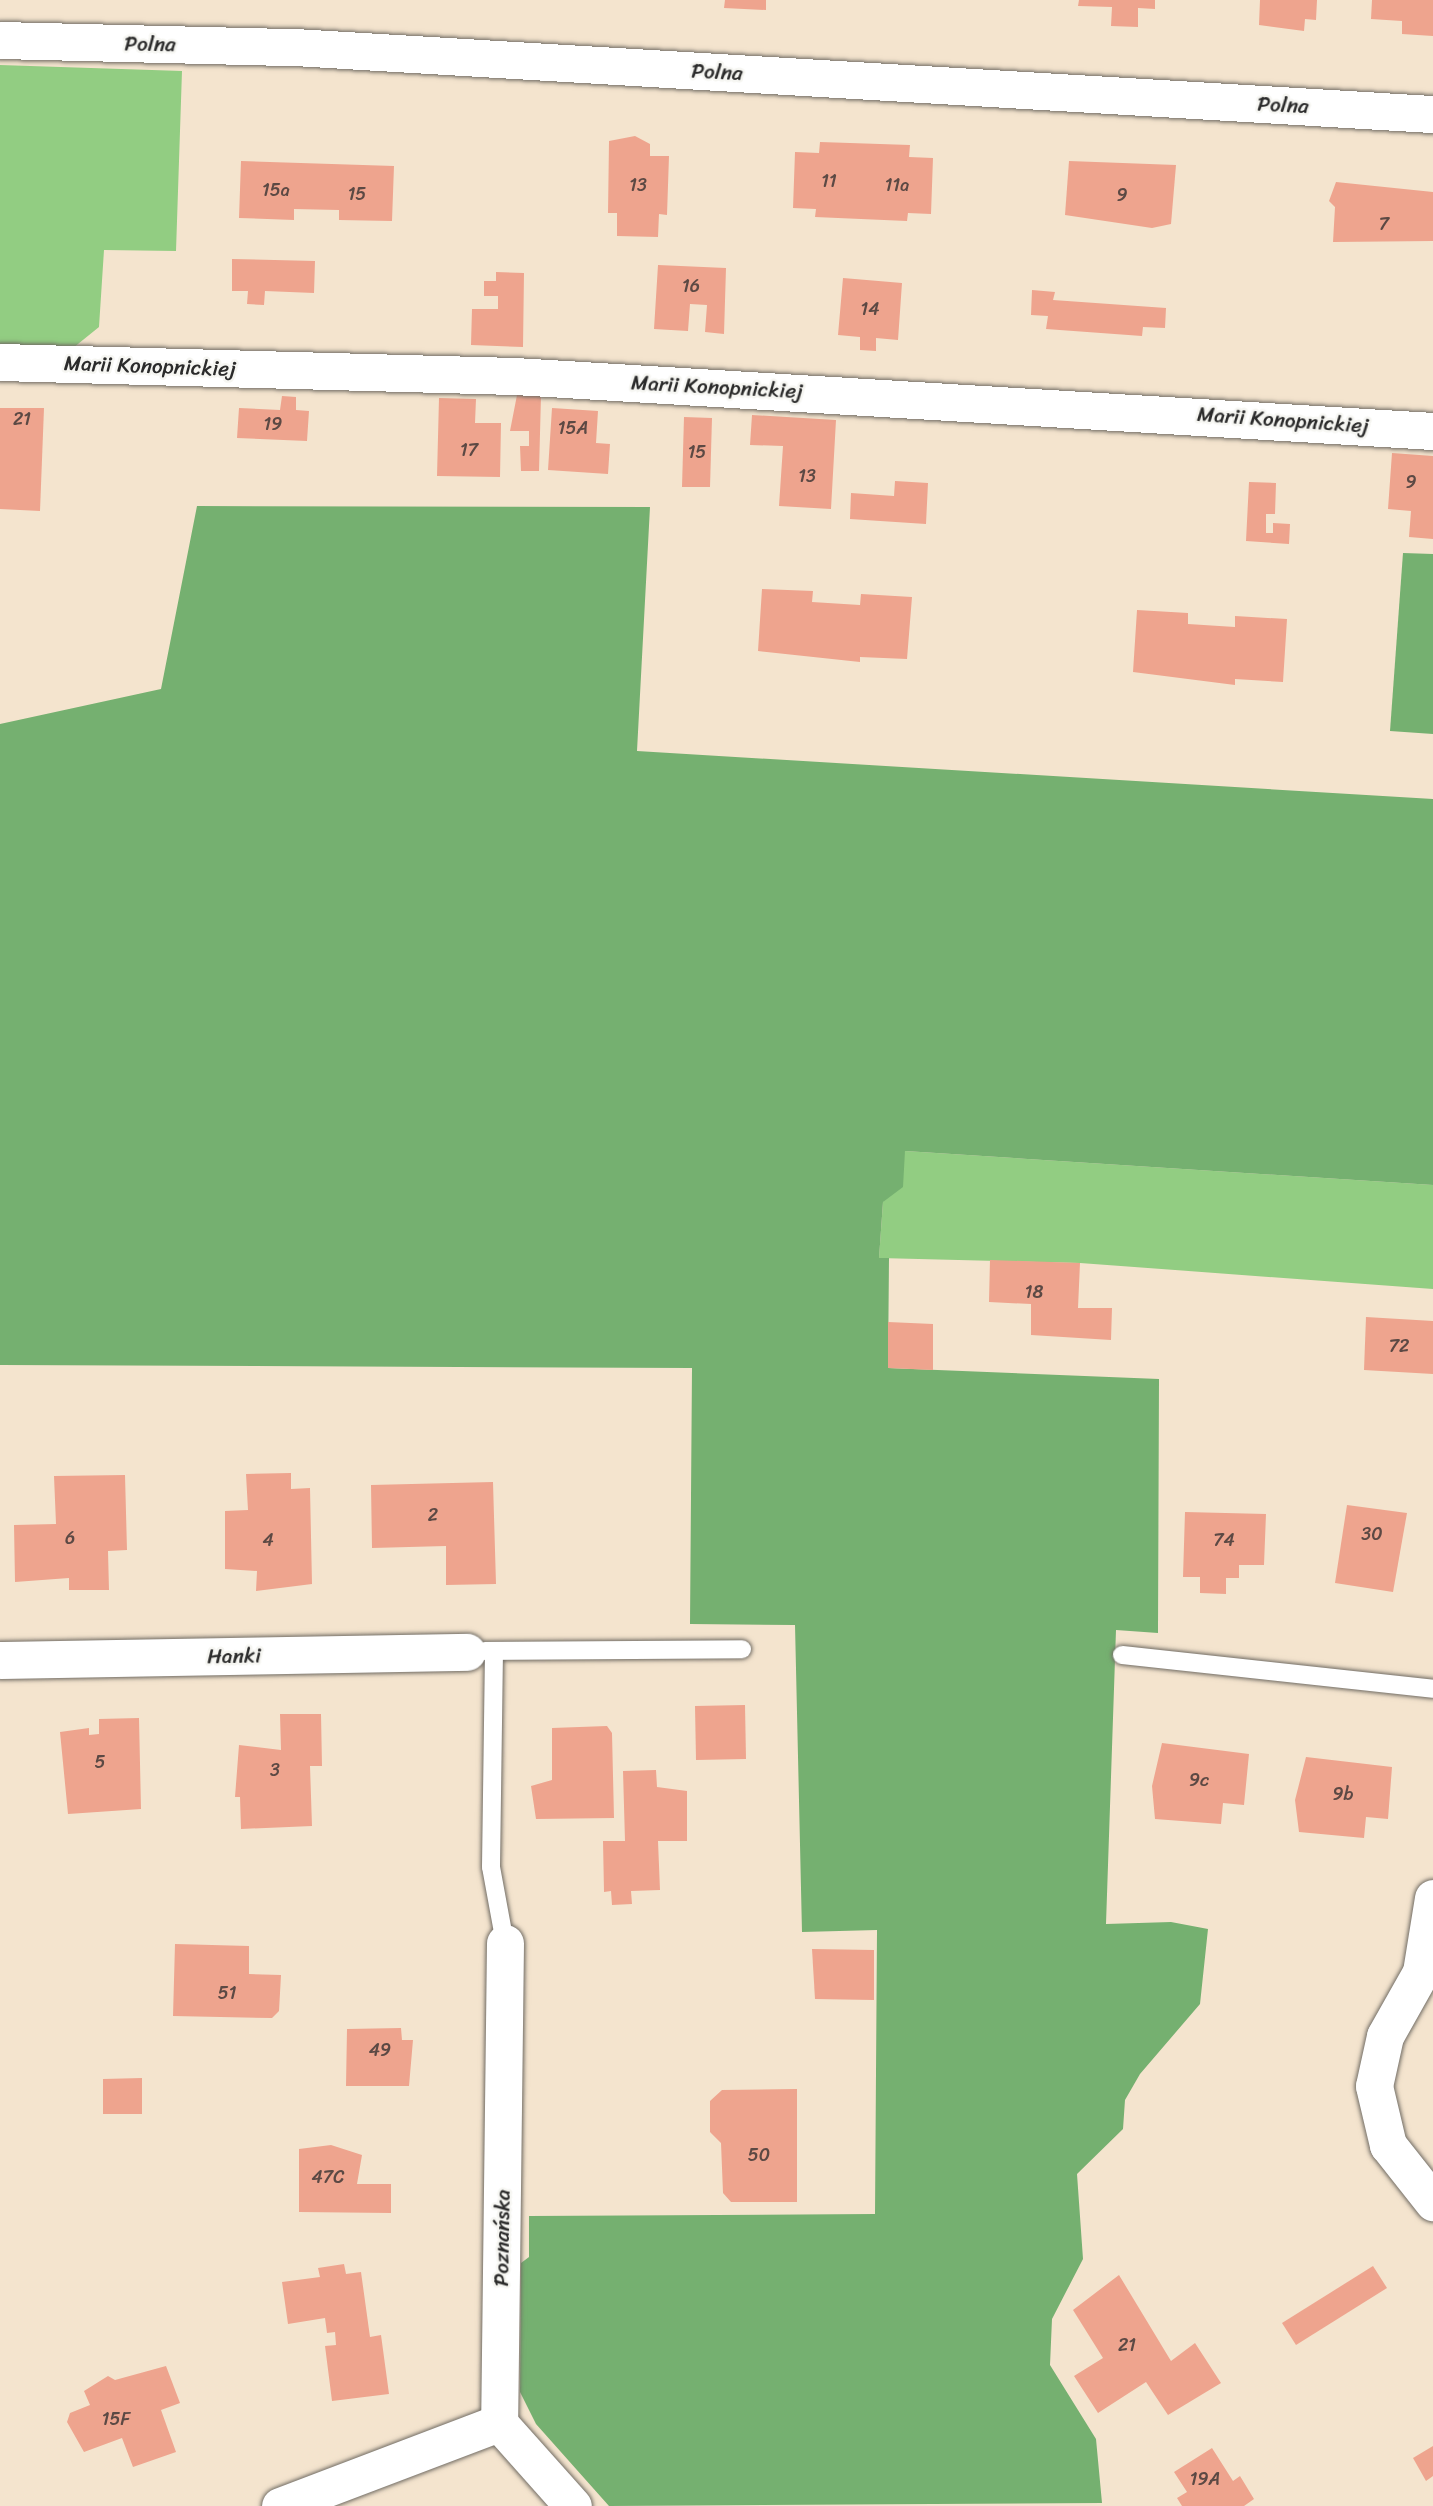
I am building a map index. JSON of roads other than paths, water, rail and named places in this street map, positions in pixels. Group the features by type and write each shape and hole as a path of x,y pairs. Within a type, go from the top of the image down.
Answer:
{"street":[{"name":"Polna","path":"0,40 294,47 1433,114"},
{"name":"Marii Konopnickiej","path":"0,362 542,377 1433,430"},
{"name":"Hanki","path":"0,1660 481,1652"},
{"path":"1433,1898 1421,1972 1385,2036 1375,2101 1388,2145 1433,2202"},
{"name":"Poznańska","path":"499,2423 505,1942"},
{"path":"280,2506 499,2423 573,2506"}],"lane":[{"path":"505,1942 491,1867 481,1652 742,1648"},
{"path":"1122,1655 1433,1689"}]}
